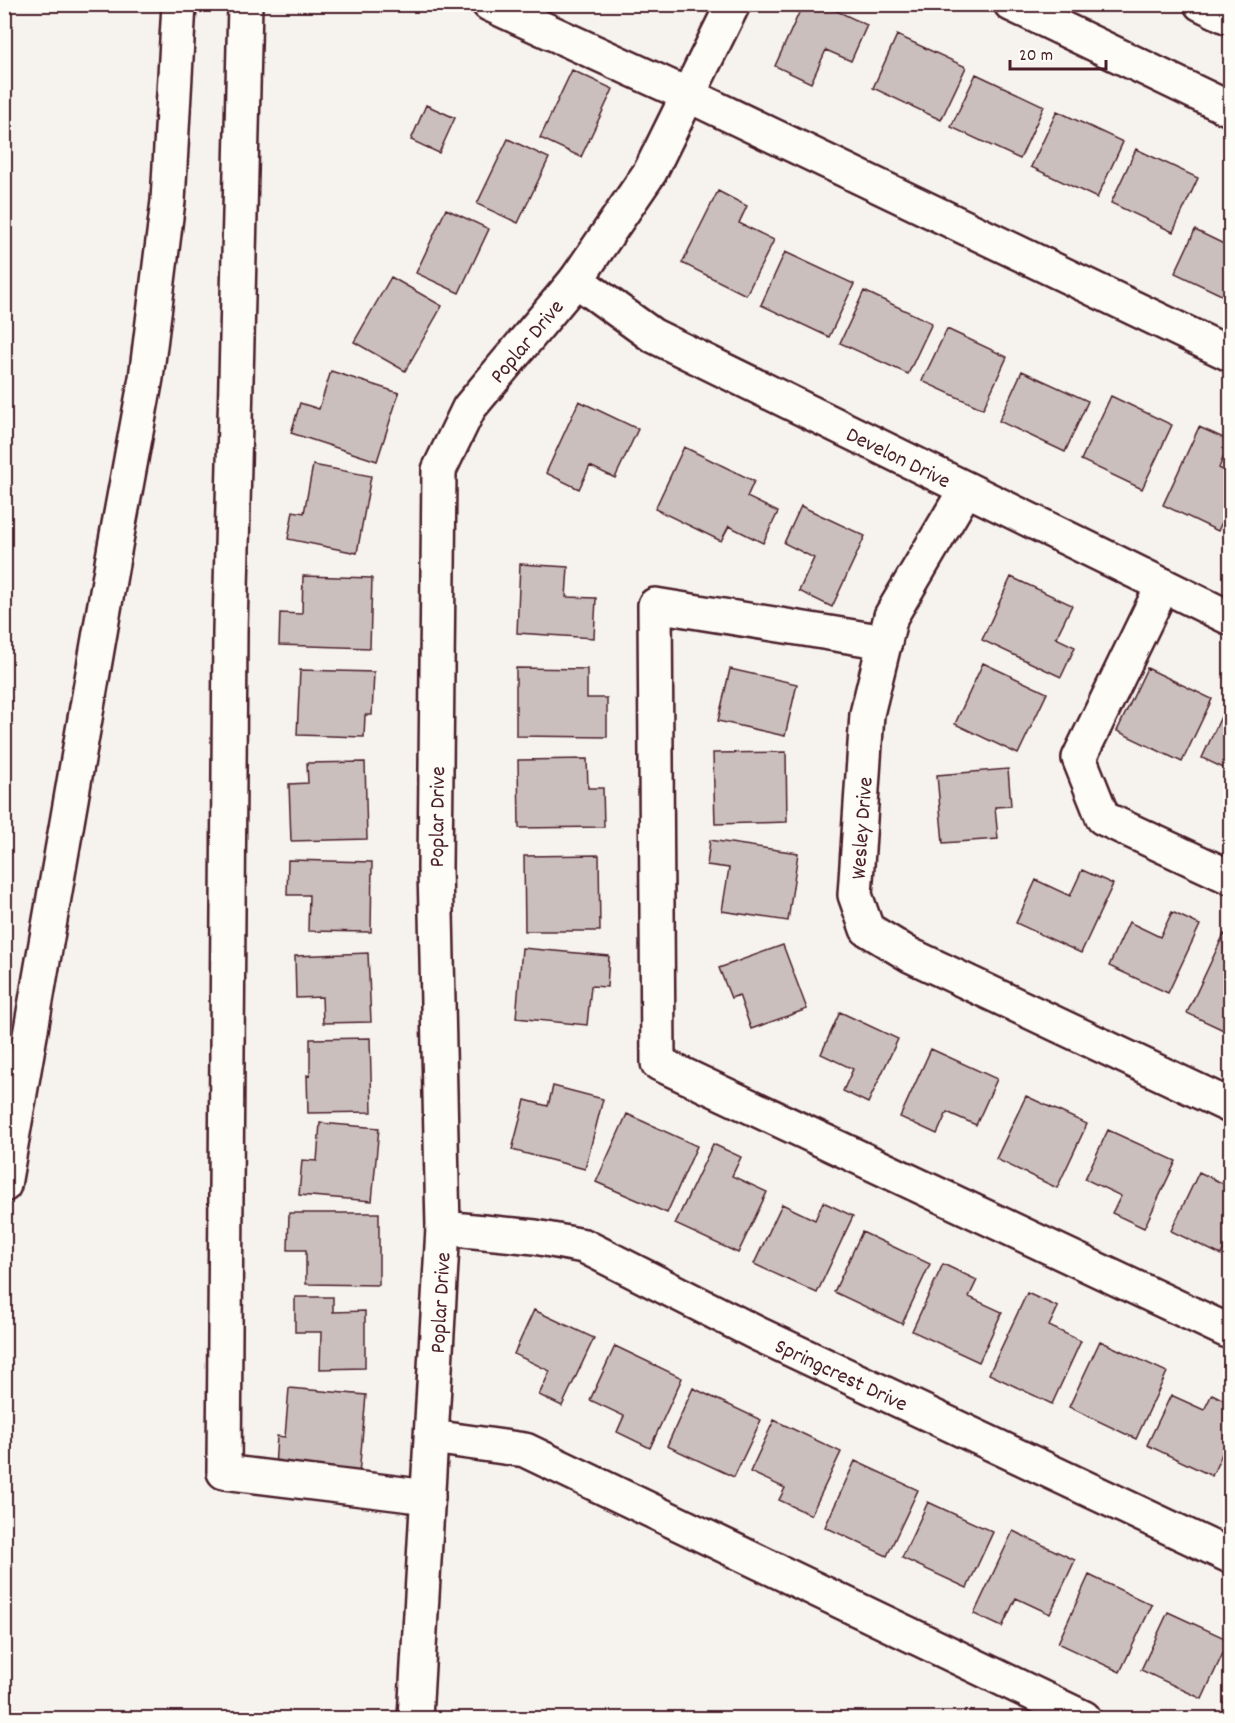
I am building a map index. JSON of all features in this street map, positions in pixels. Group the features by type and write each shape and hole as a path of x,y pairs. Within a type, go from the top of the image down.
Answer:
{"main road":[{"path":"4,1185 146,378 168,201 179,4"},
{"path":"245,4 230,631 224,1472 428,1497"},
{"path":"489,4 688,95 1230,354"},
{"name":"Poplar Drive","path":"415,1719 443,1228 435,868 439,470 469,408 576,280 650,172 733,4"},
{"path":"1011,4 1230,109"},
{"path":"1201,4 1230,18"},
{"name":"Develon Drive","path":"576,280 652,335 1230,618"},
{"name":"Wesley Drive","path":"966,489 891,616 867,714 855,894 867,929 910,955 1230,1106"},
{"path":"1163,585 1079,758 1103,818 1230,878"},
{"path":"885,642 655,605 658,1063 1230,1332"},
{"name":"Springcrest Drive","path":"443,1228 535,1237 584,1246 758,1334 1230,1556"},
{"path":"432,1437 525,1450 1084,1719"}],"building":[{"path":"803,4 822,4 867,25 851,61 826,50 811,83 775,66"},
{"path":"897,35 966,67 941,120 873,88"},
{"path":"572,70 613,89 581,157 540,138"},
{"path":"976,74 1044,106 1020,159 951,127"},
{"path":"426,105 455,118 439,153 411,140"},
{"path":"1057,111 1123,142 1097,198 1031,167"},
{"path":"508,139 549,158 518,223 477,204"},
{"path":"1136,149 1198,178 1173,232 1111,203"},
{"path":"718,191 747,206 739,223 774,240 746,295 682,263"},
{"path":"446,209 489,229 459,293 416,273"},
{"path":"1195,230 1230,247 1230,299 1175,273"},
{"path":"785,252 854,284 829,337 761,305"},
{"path":"391,277 442,306 405,371 354,342"},
{"path":"864,291 932,323 908,374 840,343"},
{"path":"947,329 1007,357 983,409 922,381"},
{"path":"331,371 399,393 377,461 291,433 300,403 319,409"},
{"path":"1022,371 1088,401 1065,452 999,421"},
{"path":"1111,396 1172,425 1142,489 1081,460"},
{"path":"579,401 638,429 615,478 590,466 579,489 546,473"},
{"path":"1199,427 1230,441 1219,468 1230,473 1230,504 1218,531 1163,505"},
{"path":"684,447 754,481 747,497 778,512 763,543 729,526 721,541 655,509"},
{"path":"313,465 371,476 357,553 288,539 293,511 304,513"},
{"path":"801,506 865,536 832,607 799,591 814,558 784,543"},
{"path":"520,564 568,567 566,597 596,598 594,638 517,633"},
{"path":"303,576 372,578 370,648 279,645 280,613 302,614"},
{"path":"1011,577 1072,605 1056,638 1075,647 1061,677 982,640"},
{"path":"983,663 1047,693 1018,754 955,724"},
{"path":"516,668 587,669 587,698 607,698 607,737 516,736"},
{"path":"1147,668 1212,699 1182,762 1117,731"},
{"path":"730,669 797,684 785,736 718,721"},
{"path":"300,670 374,672 372,715 365,715 364,737 297,735"},
{"path":"1225,708 1230,711 1230,771 1202,758"},
{"path":"786,752 787,822 715,824 713,753"},
{"path":"587,759 588,788 603,788 604,827 519,828 518,760"},
{"path":"365,762 367,839 291,841 289,784 308,783 307,763"},
{"path":"1008,769 1011,806 995,807 998,839 943,843 937,775"},
{"path":"710,840 798,853 788,921 722,911 729,868 707,865"},
{"path":"599,855 600,931 525,931 524,856"},
{"path":"288,860 372,862 371,932 308,931 309,895 287,895"},
{"path":"1082,870 1113,884 1081,953 1016,923 1036,880 1070,896"},
{"path":"1172,912 1200,925 1168,993 1109,966 1129,922 1160,937"},
{"path":"1224,934 1230,937 1230,1033 1187,1013"},
{"path":"783,945 807,1009 751,1029 739,995 731,998 719,968"},
{"path":"522,948 609,956 607,987 591,986 587,1025 516,1018"},
{"path":"368,953 371,1022 323,1023 322,997 296,998 295,956"},
{"path":"840,1012 898,1039 868,1103 843,1091 853,1069 821,1054"},
{"path":"370,1038 372,1112 308,1113 307,1075 310,1076 310,1039"},
{"path":"931,1049 997,1079 976,1125 947,1112 937,1134 900,1117"},
{"path":"553,1086 603,1099 585,1169 512,1150 525,1100 548,1106"},
{"path":"1026,1096 1087,1124 1057,1188 996,1159"},
{"path":"627,1114 697,1146 667,1213 596,1182"},
{"path":"320,1123 379,1128 372,1201 299,1195 302,1160 317,1161"},
{"path":"1108,1130 1176,1161 1144,1228 1112,1213 1121,1196 1085,1179"},
{"path":"713,1144 741,1157 732,1176 767,1192 738,1253 675,1224"},
{"path":"1199,1172 1230,1187 1230,1235 1221,1255 1171,1231"},
{"path":"823,1202 853,1216 817,1293 754,1264 782,1204 815,1220"},
{"path":"289,1213 379,1213 379,1285 306,1284 306,1250 288,1250"},
{"path":"862,1232 930,1264 902,1324 834,1292"},
{"path":"943,1264 977,1280 969,1297 1002,1312 979,1362 912,1331"},
{"path":"1027,1293 1058,1307 1049,1326 1081,1341 1052,1404 989,1374"},
{"path":"295,1297 333,1297 333,1312 365,1311 365,1368 320,1369 321,1332 295,1332"},
{"path":"534,1310 594,1338 562,1406 539,1395 550,1371 514,1354"},
{"path":"1100,1341 1167,1372 1136,1439 1069,1407"},
{"path":"615,1346 682,1378 650,1448 617,1432 624,1416 590,1400"},
{"path":"289,1388 366,1395 359,1475 275,1468 277,1436 285,1437"},
{"path":"693,1388 761,1420 734,1477 667,1446"},
{"path":"1212,1394 1230,1403 1230,1436 1212,1476 1147,1445 1171,1395 1204,1410"},
{"path":"774,1420 841,1452 811,1515 779,1500 785,1488 750,1472"},
{"path":"855,1461 918,1490 887,1556 825,1527"},
{"path":"928,1502 993,1532 967,1588 902,1558"},
{"path":"1013,1531 1075,1560 1050,1614 1016,1598 1002,1627 974,1614"},
{"path":"1089,1575 1152,1605 1120,1672 1058,1643"},
{"path":"1168,1612 1229,1640 1202,1699 1141,1670"},
{"path":"1230,1689 1230,1705 1224,1703"}]}
